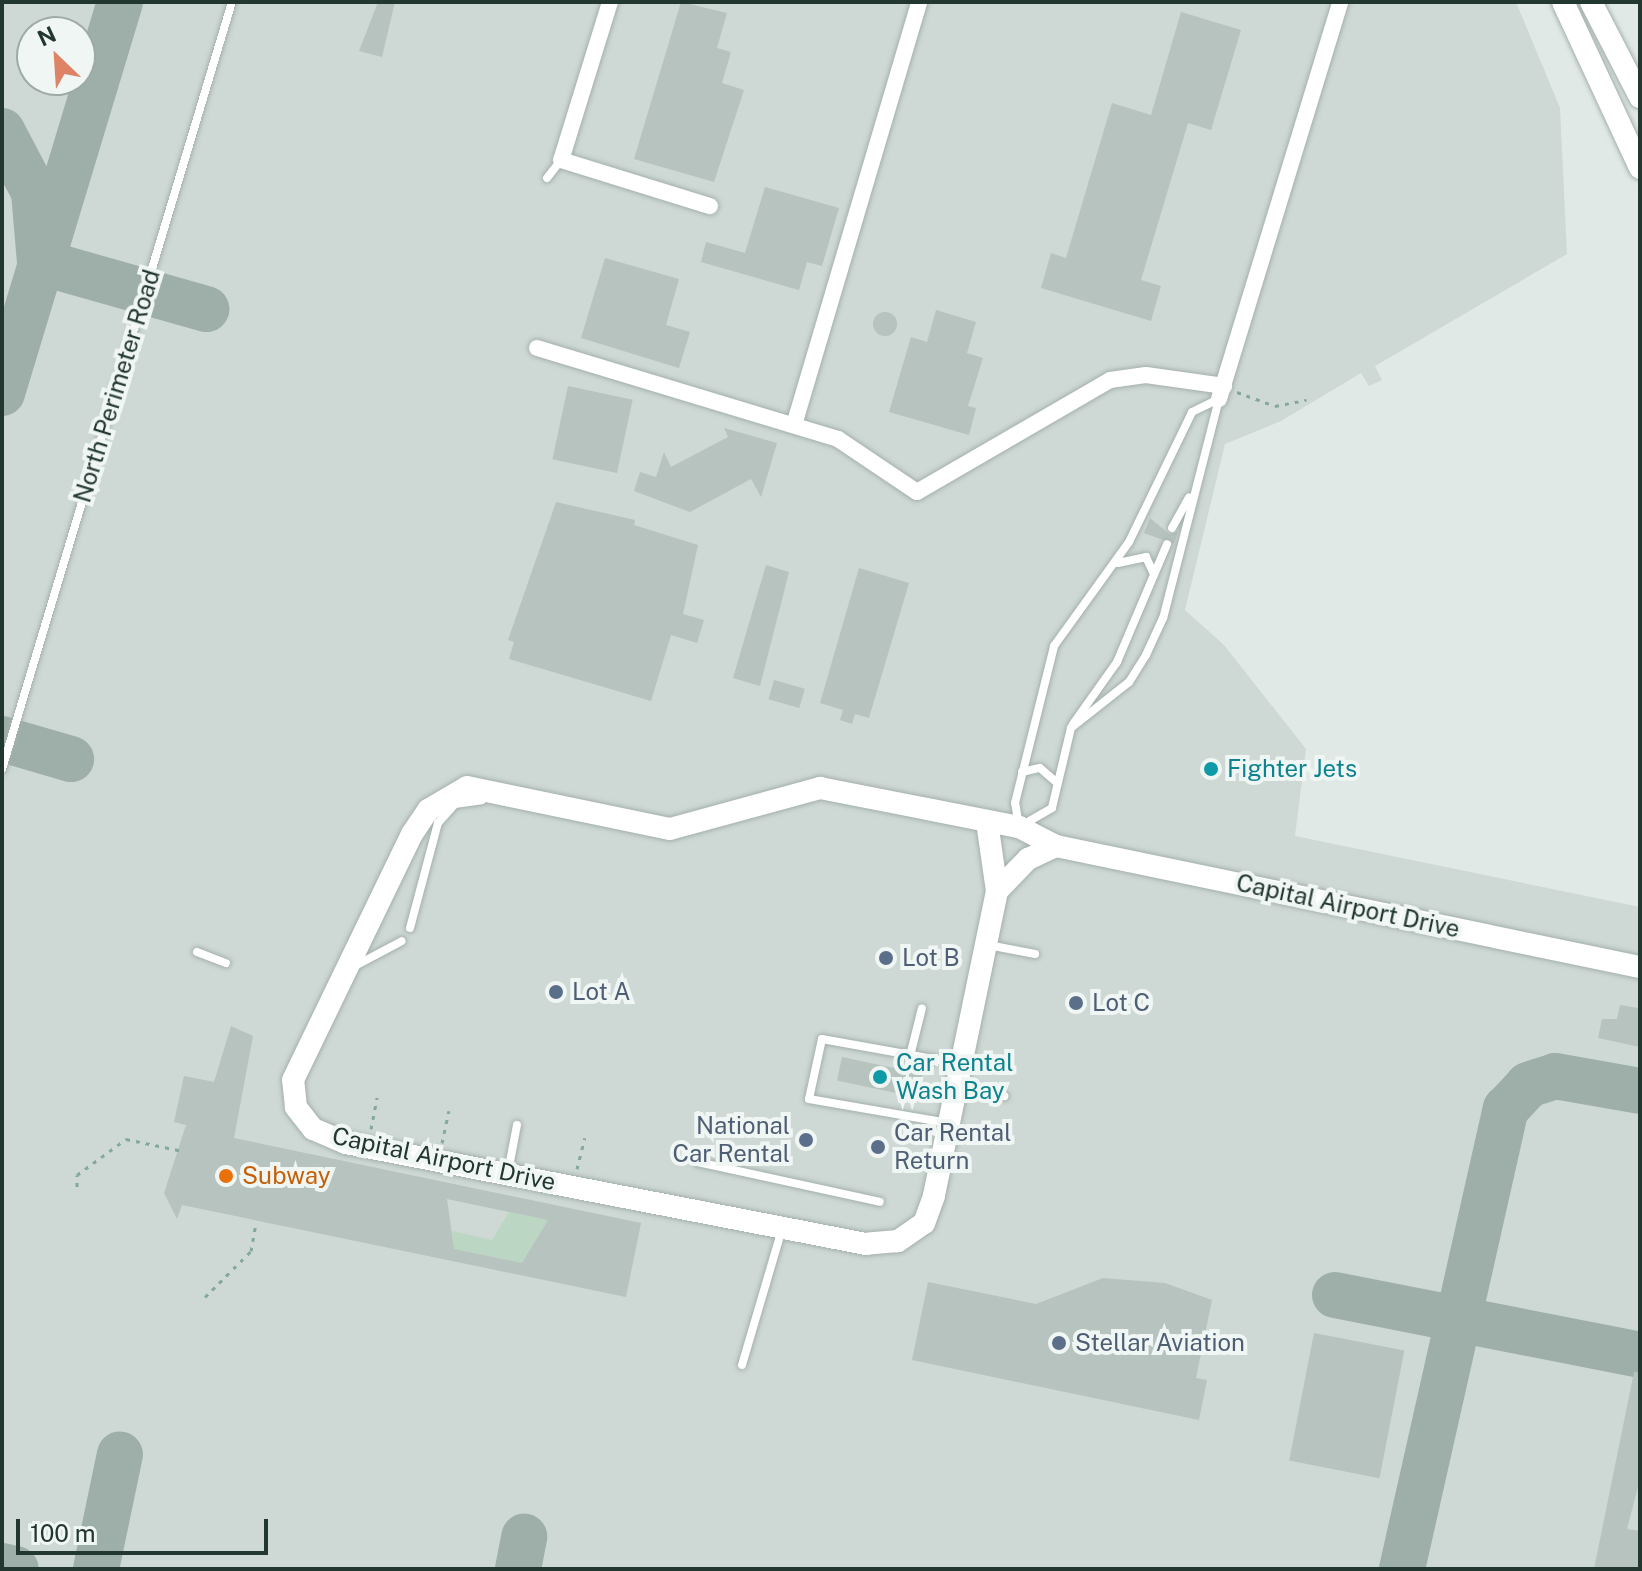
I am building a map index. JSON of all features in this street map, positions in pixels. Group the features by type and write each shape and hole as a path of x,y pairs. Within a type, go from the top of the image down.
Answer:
{"street":[{"path":"610,2 561,160 710,206"},
{"path":"794,425 919,2"},
{"path":"537,348 794,425 865,451 917,492 1110,380 1146,375 1226,392 1340,2"},
{"path":"1563,2 1640,168"},
{"path":"1591,2 1640,97"},
{"name":"Capital Airport Drive","path":"987,822 997,891 934,1196 911,1235 866,1244 346,1143 303,1118 293,1080 428,810 467,787 515,801 670,829 820,788 1019,827 1056,846 1640,967"},
{"path":"997,891 1028,859 1056,846"}],"lane":[{"name":"North Perimeter Road","path":"2,769 232,2"},
{"path":"547,178 561,160"},
{"path":"1071,728 1129,682 1163,618 1167,582 1189,496 1226,392"},
{"path":"1019,827 1022,772 1042,672 1114,565 1192,412 1226,392"},
{"path":"1172,528 1189,496"},
{"path":"1019,827 1052,808 1071,728 1117,662 1167,544"},
{"path":"1114,565 1146,557 1154,578"},
{"path":"1154,578 1167,582"},
{"path":"1022,772 1040,768 1056,782"},
{"path":"410,928 432,837 447,809 467,800 515,801"},
{"path":"349,969 402,941"},
{"path":"986,944 1035,954"},
{"path":"197,952 226,963"},
{"path":"910,1056 922,1008"},
{"path":"949,1123 809,1099 822,1039 961,1064"},
{"path":"956,1088 1004,1096"},
{"path":"508,1175 517,1125"},
{"path":"697,1162 880,1202"},
{"path":"742,1365 783,1227"}],"path":[{"path":"1226,392 1275,406 1306,400"},
{"path":"371,1129 377,1098"},
{"path":"442,1144 449,1111"},
{"path":"577,1169 585,1138"},
{"path":"77,1187 77,1175 126,1139 183,1151"},
{"path":"205,1297 251,1251 256,1222"}],"shaded area":[{"path":"2,2 1516,2 1560,108 1567,254 1375,366 1382,380 1369,386 1361,373 1281,421 1225,444 1185,610 1224,645 1306,749 1295,836 1640,907 1640,1569 2,1569"}],"green space":[{"path":"509,1212 548,1220 522,1263 454,1249 452,1231 492,1240"}],"building":[{"path":"378,2 395,2 382,57 359,51"},
{"path":"681,2 727,13 717,48 731,52 722,83 744,90 714,182 634,159"},
{"path":"1181,12 1241,30 1211,130 1188,123 1141,280 1161,286 1151,321 1041,288 1051,253 1066,258 1112,103 1151,115"},
{"path":"765,187 839,208 822,266 807,262 799,290 701,262 706,242 745,253"},
{"path":"605,258 679,279 666,325 690,332 679,368 581,338"},
{"path":"936,310 976,322 967,353 983,358 968,406 976,408 969,435 889,412 911,337 927,342"},
{"path":"885,312 894,315 897,324 894,333 885,336 876,333 873,324 876,315"},
{"path":"568,386 633,400 617,473 552,459"},
{"path":"724,428 777,443 761,497 751,479 690,512 634,491 640,472 656,477 664,452 671,467 728,437"},
{"path":"556,502 635,520 634,525 698,545 683,614 704,620 697,643 671,635 651,701 509,659 514,642 508,640"},
{"path":"1150,518 1169,534 1178,532 1174,544 1144,533"},
{"path":"766,565 789,572 760,686 733,678"},
{"path":"859,568 909,583 869,718 855,714 852,724 840,720 843,710 820,703"},
{"path":"774,680 805,689 799,708 768,699"},
{"path":"1620,1005 1638,1008 1640,1047 1598,1038 1602,1019 1617,1019"},
{"path":"231,1026 253,1036 234,1138 641,1223 626,1297 182,1205 177,1219 164,1193 186,1125 174,1122 184,1076 214,1082","holes":["447,1199 548,1220 522,1263 454,1249"]},
{"name":"Car Rental Wash Bay","path":"842,1057 922,1074 917,1098 837,1080"},
{"path":"1103,1278 1165,1283 1212,1300 1196,1378 1207,1380 1199,1420 912,1360 928,1282 1036,1304"},
{"path":"1314,1333 1404,1351 1380,1478 1289,1461"},
{"path":"1634,1372 1640,1372 1640,1479 1627,1529 1640,1531 1640,1569 1594,1569"}],"taxiway":[{"path":"2,393 120,2"},
{"path":"2,131 34,192 40,262 206,309"},
{"path":"2,739 71,759"},
{"path":"1402,1569 1506,1109 1528,1085 1555,1076 1640,1091"},
{"path":"1335,1295 1640,1355"},
{"path":"96,1569 120,1454"},
{"path":"518,1569 524,1537"},
{"path":"2,1566 16,1569"}],"place":[{"name":"Fighter Jets","path":"1211,769"},
{"name":"Lot B","path":"886,958"},
{"name":"Lot A","path":"556,992"},
{"name":"Lot C","path":"1076,1003"},
{"name":"Car Rental Wash Bay","path":"880,1077"},
{"name":"National Car Rental","path":"806,1140"},
{"name":"Car Rental Return","path":"878,1147"},
{"name":"Subway","path":"226,1176"},
{"name":"Stellar Aviation","path":"1059,1343"}]}
